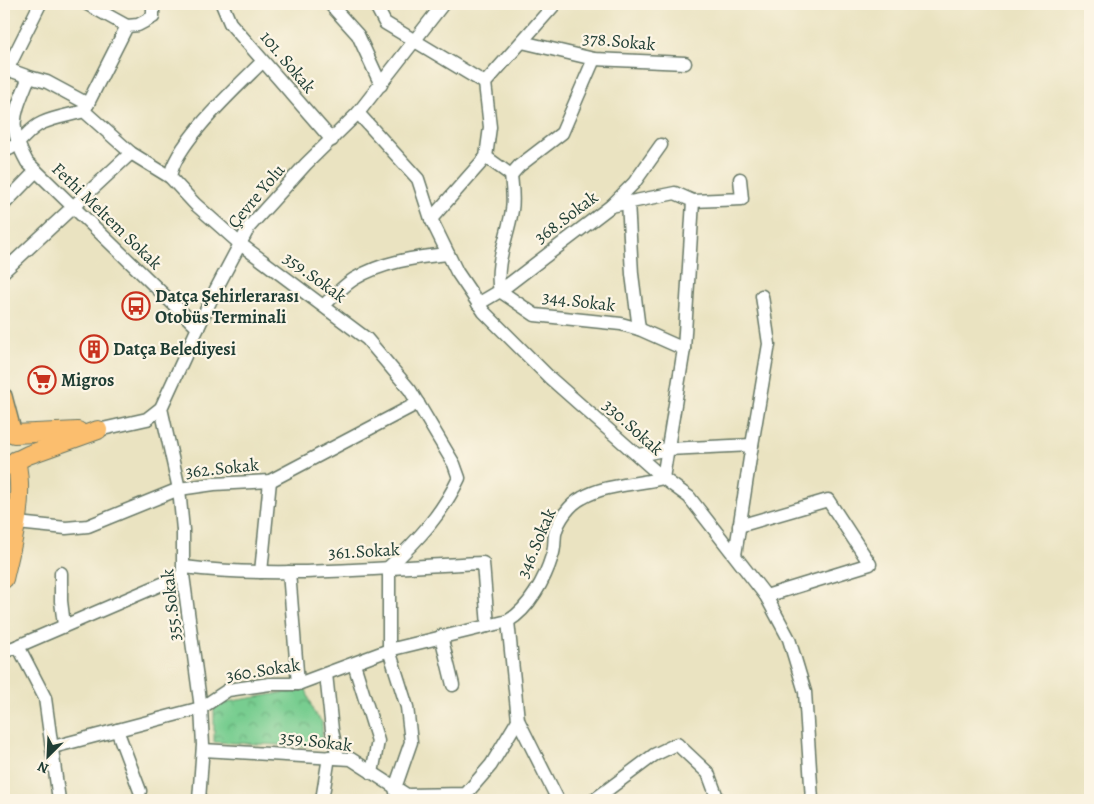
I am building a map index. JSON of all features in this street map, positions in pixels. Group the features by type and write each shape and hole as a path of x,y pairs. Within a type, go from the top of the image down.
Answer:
{"highway":[{"path":"9,432 98,430"},
{"path":"10,464 98,430"},
{"path":"9,432 20,448 10,464"},
{"path":"4,579 17,524 20,476 10,464"}],"main road":[{"path":"4,396 9,432"}],"street":[{"path":"5,71 40,4"},
{"path":"88,4 127,26 138,26 153,17 153,4"},
{"name":"101. Sokak","path":"222,4 230,23 262,62 332,140"},
{"path":"330,4 358,35 381,85"},
{"path":"375,4 385,23 485,84"},
{"name":"Çevre Yolu","path":"161,408 239,243 249,226 358,113 443,4"},
{"path":"430,219 486,157 490,127 485,84 555,4"},
{"path":"4,151 18,145 30,131 42,123 86,108 127,26"},
{"name":"378.Sokak","path":"522,42 594,59 685,63"},
{"path":"500,291 496,276 512,210 511,175 519,166 562,132 594,59"},
{"path":"170,177 172,168 200,125 262,62"},
{"name":"359.Sokak","path":"5,71 47,82 86,108 131,153 170,177 195,204 239,243 367,339 418,403 454,464 459,478 448,501 421,537 389,567"},
{"path":"18,145 13,120 29,77"},
{"name":"330.Sokak","path":"358,113 418,179 430,219 457,272 484,312 550,378 663,478 689,497 766,596 789,639 805,692 812,800"},
{"name":"Fethi Meltem Sokak","path":"18,145 36,172 198,328"},
{"name":"368.Sokak","path":"478,304 500,291 611,206 634,183 662,145"},
{"path":"5,268 74,208 131,153"},
{"path":"486,157 511,175"},
{"path":"4,204 36,172"},
{"path":"611,206 628,201 675,193 692,201 742,198 740,179"},
{"path":"628,201 632,274 639,329"},
{"path":"663,478 684,349 692,201"},
{"path":"324,305 353,280 379,267 412,257 448,254"},
{"name":"344.Sokak","path":"500,291 535,315 621,324 639,329 684,349"},
{"path":"735,555 769,344 762,296"},
{"name":"362.Sokak","path":"17,524 66,528 88,526 179,490 214,484 270,480 418,403"},
{"path":"98,430 147,419 161,408"},
{"name":"355.Sokak","path":"161,408 179,490 183,571 200,708 203,750 199,800"},
{"path":"639,455 668,449 752,445"},
{"name":"346.Sokak","path":"508,621 520,614 545,574 553,555 556,531 564,514 580,498 603,488 632,486 663,478"},
{"path":"261,572 270,480"},
{"path":"739,526 828,500 870,564 766,596"},
{"name":"361.Sokak","path":"183,571 289,572 483,563 488,626"},
{"path":"389,567 389,650 407,707 411,742 396,794"},
{"path":"4,652 183,571"},
{"path":"61,572 61,601 64,625"},
{"path":"289,572 298,684"},
{"path":"508,621 518,720 558,800"},
{"name":"360.Sokak","path":"53,747 200,708 228,690 270,684 298,684 389,650 508,621"},
{"path":"441,636 453,685"},
{"path":"18,646 45,698 59,800"},
{"path":"354,664 378,741 372,773"},
{"path":"322,800 333,757 326,674"},
{"name":"359.Sokak","path":"203,750 351,759 372,773 396,794 466,794 491,765 518,720"},
{"path":"117,730 140,791"},
{"path":"594,800 654,755 677,744 708,772 718,800"}],"green space":[{"path":"306,689 313,711 322,722 323,747 214,742 214,704"}],"place":[{"name":"Datça Şehirlerarası Otobüs Terminali","path":"136,306"},
{"name":"Datça Belediyesi","path":"94,349"},
{"name":"Migros","path":"42,380"}]}
